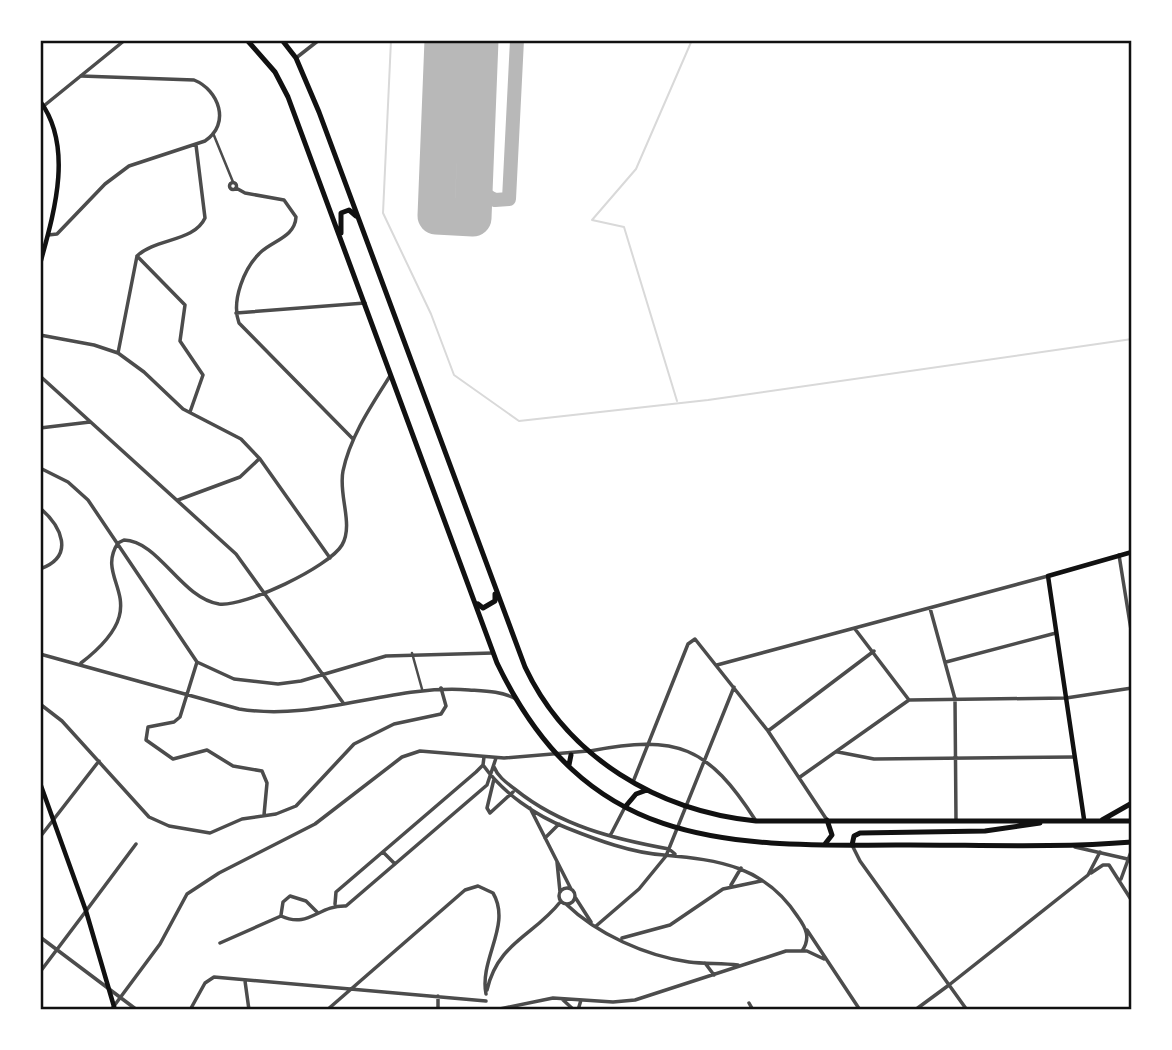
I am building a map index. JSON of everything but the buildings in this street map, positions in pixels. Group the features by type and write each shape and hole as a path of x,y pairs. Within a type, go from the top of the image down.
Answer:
{"main road":[{"path":"247,40 275,72 288,97 493,653 532,725 558,756 625,807 677,830 717,839 818,845 1063,845 1132,842"},
{"path":"282,40 296,58 531,681 547,705 587,751 632,783 686,807 727,818 756,821 1132,821"},
{"path":"40,101 42,108 53,121 59,148 47,236 40,264"},
{"path":"342,243 341,213 352,211 362,228"},
{"path":"1084,819 1048,576 1132,552"},
{"path":"473,599 479,607 488,607 495,601 496,590"},
{"path":"569,765 571,755"},
{"path":"40,783 86,911 113,1009"},
{"path":"625,807 636,794 647,790"},
{"path":"1102,820 1132,803"},
{"path":"818,845 828,843 832,838 827,820"},
{"path":"852,845 854,836 860,833 985,831 1027,827 1043,822"}],"street":[{"path":"42,108 125,40"},
{"path":"296,58 320,40"},
{"path":"47,236 57,234 105,184 129,166 196,145 213,134 219,120 218,105 212,93 199,82 136,76 81,76"},
{"path":"213,134 233,182 230,188 285,200 294,210 296,221 291,231 255,259 237,295 236,313 247,334 353,439"},
{"path":"118,353 137,256 146,249 196,230 203,223 206,211 196,145"},
{"path":"137,256 185,305 186,315 180,341 203,375 190,412"},
{"path":"236,313 365,303"},
{"path":"40,335 94,345 118,353 190,412 226,429 260,458 330,558"},
{"path":"118,543 130,540 142,545 187,586 217,604 239,602 265,592 330,558 341,547 345,535 342,480 353,439 391,374"},
{"path":"40,376 236,554 344,704"},
{"path":"40,428 90,422"},
{"path":"178,500 233,481 260,458"},
{"path":"40,468 79,490 118,543 197,662 234,680 251,683 300,681 386,656 412,653 493,653"},
{"path":"40,508 59,527 61,542 57,557 40,569"},
{"path":"80,663 108,640 120,619 121,594 112,563 118,543"},
{"path":"1119,555 1132,636"},
{"path":"717,664 1048,576"},
{"path":"930,608 955,699 956,820"},
{"path":"855,629 909,700"},
{"path":"946,662 1056,633"},
{"path":"632,783 688,644 692,639 698,640 768,731 827,820"},
{"path":"768,731 874,652"},
{"path":"412,653 422,689"},
{"path":"40,654 189,695 264,712 314,710 422,689 441,688 498,692 516,699"},
{"path":"197,662 189,695 177,720 148,727 146,740 173,759 207,750 233,766 262,771 267,783 264,816"},
{"path":"596,926 639,889 666,856 734,687"},
{"path":"40,704 62,721 143,812 161,824 210,833 242,818 264,816 296,806 344,751 370,734 394,724 441,714 446,706 441,688"},
{"path":"800,777 909,700 1066,698 1132,688"},
{"path":"113,1009 160,944 181,901 197,886 315,824 402,757 432,751 496,758 558,756 647,743 706,759 727,779 756,821"},
{"path":"838,752 874,759 1075,757"},
{"path":"335,904 336,892 483,765 484,757"},
{"path":"496,758 488,812 494,812 513,791"},
{"path":"40,837 99,760"},
{"path":"483,765 492,777 560,822 669,849 675,855"},
{"path":"494,767 530,809 575,897 591,922"},
{"path":"220,943 281,916 297,920 310,918 335,904 346,906 487,785 492,777"},
{"path":"530,809 532,803"},
{"path":"608,842 625,807"},
{"path":"530,809 608,842 666,856 711,859 741,868 761,881 794,911 860,1010"},
{"path":"545,838 560,822"},
{"path":"40,972 136,844"},
{"path":"852,845 860,861 967,1010"},
{"path":"1063,845 1129,860"},
{"path":"1121,881 1132,849"},
{"path":"383,852 395,864"},
{"path":"1088,875 1100,852"},
{"path":"556,860 561,901"},
{"path":"915,1010 1103,864 1111,866 1132,901"},
{"path":"620,939 670,925 730,886 741,868"},
{"path":"730,886 761,881"},
{"path":"327,1010 465,890 478,886 493,893 500,914 484,973 487,1010"},
{"path":"560,892 571,889"},
{"path":"281,916 283,902 290,896 306,901 318,913"},
{"path":"566,904 575,897"},
{"path":"561,901 596,926 655,954 740,966"},
{"path":"486,994 493,970 501,956 561,901"},
{"path":"802,951 806,945 806,930"},
{"path":"40,937 137,1010"},
{"path":"495,1010 541,999 635,1000 778,952 802,951 824,959"},
{"path":"705,963 710,966 714,975"},
{"path":"190,1010 205,983 214,978 486,1001"},
{"path":"244,981 249,1010"},
{"path":"438,996 438,1010"},
{"path":"560,998 576,1010 581,1000"},
{"path":"749,1003 753,1010"}],"waterway":[{"path":"391,40 383,213 431,314 454,375 519,421 708,400 1132,339"},
{"path":"677,401 624,227 592,220 636,169 692,40"}],"taxiway":[{"path":"456,130 463,161 478,188 495,200 509,199 517,40"}],"runway":[{"path":"443,40 436,216 473,218 480,40"}]}
